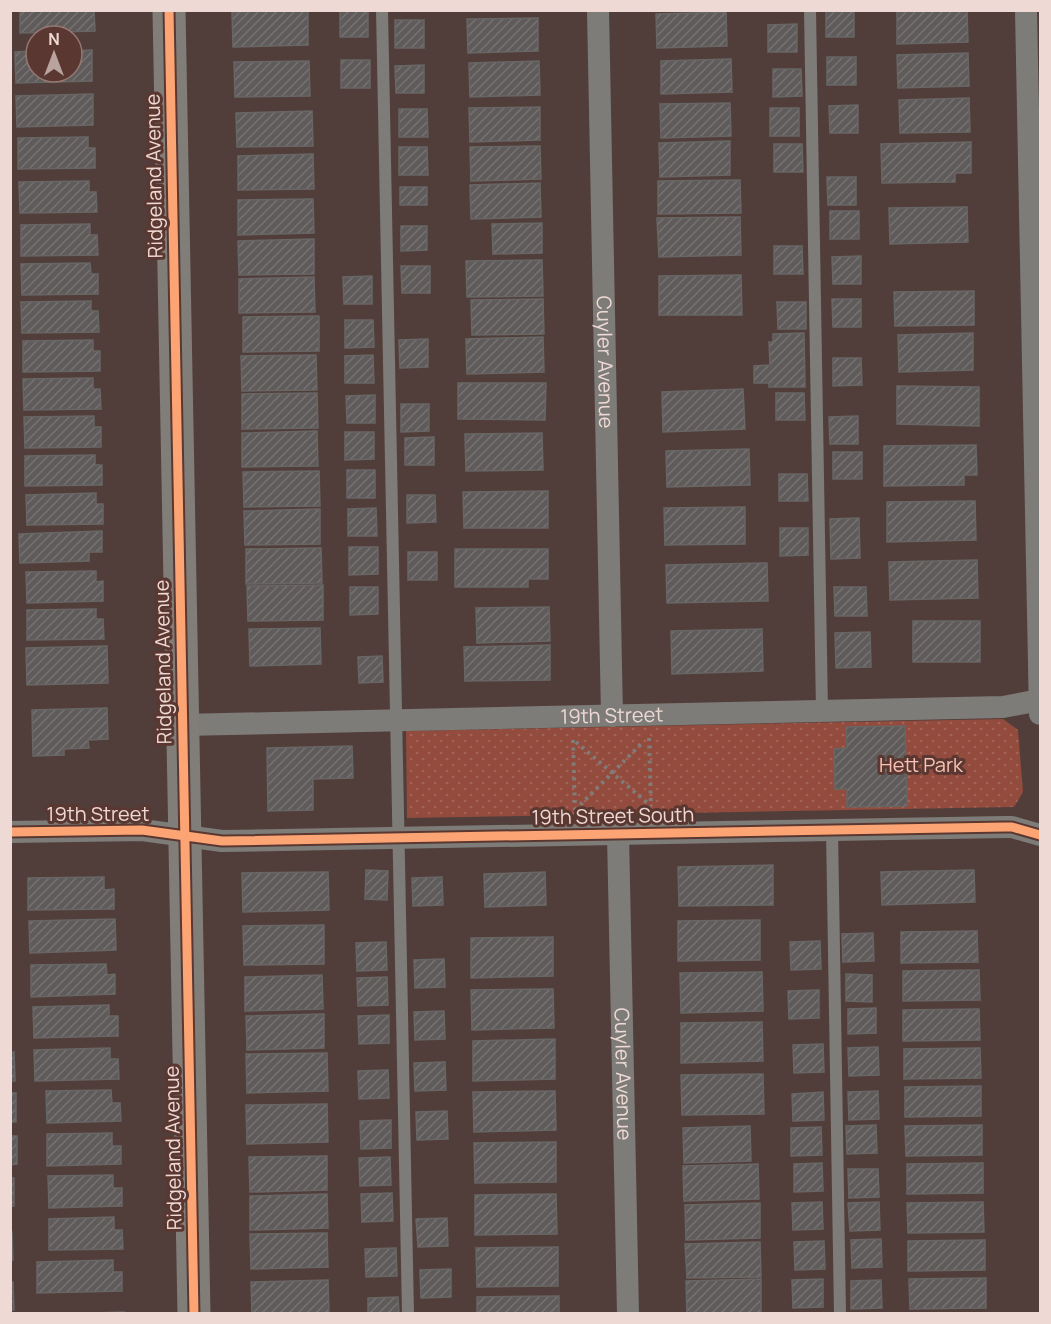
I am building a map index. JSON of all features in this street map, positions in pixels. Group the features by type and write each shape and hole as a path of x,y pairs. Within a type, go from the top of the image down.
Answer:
{"street":[{"name":"Ridgeland Avenue","path":"169,10 194,1314"},
{"name":"Cuyler Avenue","path":"598,10 612,716"},
{"path":"1026,10 1041,714"},
{"name":"19th Street","path":"183,725 1003,707 1040,700"},
{"name":"19th Street South","path":"185,837 222,841 1012,827 1041,835"},
{"name":"19th Street","path":"10,832 142,830 185,837"},
{"name":"Cuyler Avenue","path":"618,834 628,1314"}],"lane":[{"path":"382,10 408,1314"},
{"path":"810,10 822,711"},
{"path":"832,830 840,1314"}],"path":[{"path":"649,729 651,816"},
{"path":"573,730 575,818"},
{"path":"575,811 649,736"},
{"path":"573,740 651,806"}],"green space":[{"name":"Hett Park","path":"1003,719 1018,730 1023,792 1014,807 407,818 406,731"}],"building":[{"path":"20,10 94,10 95,31 84,31 84,24 24,24 24,33 20,33"},
{"path":"308,10 308,45 233,47 232,12"},
{"path":"340,10 368,10 368,37 340,37"},
{"path":"826,10 854,10 854,37 826,37"},
{"path":"897,10 967,10 968,42 897,44"},
{"path":"726,12 727,46 657,48 656,14"},
{"path":"538,18 538,51 468,53 467,19"},
{"path":"395,20 424,20 424,48 395,48"},
{"path":"797,24 797,52 768,52 768,25"},
{"path":"84,50 92,50 92,81 84,81"},
{"path":"15,52 24,52 24,83 16,83"},
{"path":"968,53 969,86 898,88 897,55"},
{"path":"827,57 856,57 856,85 827,85"},
{"path":"731,59 732,92 661,94 661,61"},
{"path":"341,60 370,60 370,88 341,88"},
{"path":"309,61 310,96 235,97 234,62"},
{"path":"539,61 540,95 470,97 469,63"},
{"path":"424,65 424,93 396,93 395,66"},
{"path":"773,69 801,69 802,96 773,97"},
{"path":"93,94 93,125 17,127 16,96"},
{"path":"969,98 970,132 900,133 899,100"},
{"path":"730,103 731,136 661,138 660,104"},
{"path":"858,105 858,133 830,133 829,106"},
{"path":"540,107 540,140 470,142 469,108"},
{"path":"770,108 799,108 799,136 770,136"},
{"path":"399,109 427,109 428,137 399,137"},
{"path":"312,111 313,146 237,147 236,113"},
{"path":"88,137 88,148 95,148 95,168 18,169 18,138"},
{"path":"730,141 730,175 660,177 659,143"},
{"path":"971,142 971,173 955,173 955,182 882,183 881,144"},
{"path":"774,144 802,144 803,172 774,172"},
{"path":"540,146 541,179 471,181 470,147"},
{"path":"399,147 427,147 428,175 399,175"},
{"path":"313,154 314,189 238,190 238,156"},
{"path":"827,177 856,177 856,205 828,205"},
{"path":"740,180 741,213 658,214 658,181"},
{"path":"89,181 89,192 96,192 97,212 20,213 19,182"},
{"path":"540,183 541,217 471,219 470,185"},
{"path":"400,187 427,187 427,205 400,205"},
{"path":"313,199 314,233 238,235 238,200"},
{"path":"967,207 968,242 890,244 889,208"},
{"path":"830,211 859,211 859,239 830,239"},
{"path":"740,217 741,255 659,257 657,218"},
{"path":"542,223 542,253 493,254 492,224"},
{"path":"90,224 90,235 97,235 98,255 21,256 21,225"},
{"path":"401,226 427,226 427,250 401,251"},
{"path":"314,239 314,274 239,275 238,241"},
{"path":"774,246 802,246 803,274 774,274"},
{"path":"861,256 861,284 833,284 832,257"},
{"path":"542,260 543,296 467,297 466,261"},
{"path":"90,263 91,274 98,274 98,294 22,295 21,264"},
{"path":"401,266 430,266 430,293 402,293"},
{"path":"741,275 742,315 659,315 659,276"},
{"path":"372,276 372,304 344,304 343,277"},
{"path":"314,277 315,312 239,313 239,279"},
{"path":"974,291 974,325 895,326 894,292"},
{"path":"543,299 544,334 472,335 471,300"},
{"path":"832,299 861,299 861,327 833,327"},
{"path":"91,301 91,311 98,311 99,332 22,333 21,302"},
{"path":"777,302 806,302 806,329 778,329"},
{"path":"319,316 319,351 243,352 243,317"},
{"path":"345,320 373,320 374,347 345,348"},
{"path":"804,333 805,387 769,387 769,383 754,383 754,366 770,365 769,342 773,342 773,334"},
{"path":"973,333 973,370 899,372 898,335"},
{"path":"543,337 544,372 467,374 466,339"},
{"path":"428,339 428,367 400,368 399,340"},
{"path":"93,340 93,351 100,351 100,371 23,372 23,341"},
{"path":"316,355 317,390 242,391 241,356"},
{"path":"373,355 374,383 345,383 345,356"},
{"path":"833,358 861,358 862,385 833,386"},
{"path":"93,378 93,389 100,389 101,409 24,410 23,379"},
{"path":"458,383 546,383 545,420 458,419"},
{"path":"897,386 979,387 979,426 897,424"},
{"path":"743,389 745,429 663,432 662,392"},
{"path":"317,393 318,428 242,429 242,394"},
{"path":"776,393 804,393 805,420 776,420"},
{"path":"375,395 375,423 347,423 346,396"},
{"path":"401,404 429,404 429,431 401,432"},
{"path":"94,416 94,427 101,427 101,447 25,448 24,417"},
{"path":"858,416 858,444 830,444 829,417"},
{"path":"317,431 318,466 242,467 242,433"},
{"path":"345,432 374,432 374,459 345,460"},
{"path":"542,433 543,470 466,471 465,434"},
{"path":"434,437 434,465 405,465 405,438"},
{"path":"976,445 977,475 964,475 964,485 884,486 884,446"},
{"path":"749,449 750,485 667,487 666,451"},
{"path":"833,452 862,452 862,479 833,479"},
{"path":"95,455 95,465 102,465 102,485 25,486 25,456"},
{"path":"347,470 375,470 375,498 347,498"},
{"path":"319,471 320,506 244,507 243,472"},
{"path":"779,474 807,474 808,501 779,501"},
{"path":"548,491 548,528 464,528 463,492"},
{"path":"96,493 96,504 103,504 103,524 27,525 26,495"},
{"path":"407,495 435,495 436,522 407,523"},
{"path":"975,501 976,540 887,542 887,502"},
{"path":"745,507 745,544 665,545 664,508"},
{"path":"376,508 377,536 348,536 348,509"},
{"path":"320,509 320,544 245,545 244,511"},
{"path":"859,518 860,558 831,559 830,519"},
{"path":"780,528 808,528 808,555 780,556"},
{"path":"102,531 102,552 89,552 89,561 20,563 19,534"},
{"path":"349,547 378,547 378,574 349,575"},
{"path":"321,548 322,583 246,584 246,549"},
{"path":"455,549 548,549 548,579 528,579 528,587 455,587"},
{"path":"408,552 437,552 437,580 408,580"},
{"path":"977,560 978,598 890,600 889,562"},
{"path":"767,563 768,601 667,603 666,565"},
{"path":"96,571 96,582 103,581 103,601 27,603 26,572"},
{"path":"323,585 323,620 248,621 247,586"},
{"path":"350,587 378,587 378,614 350,615"},
{"path":"834,587 866,587 867,616 835,616"},
{"path":"549,607 550,641 477,643 476,608"},
{"path":"96,609 96,619 103,619 104,639 27,640 27,610"},
{"path":"913,621 980,621 980,662 913,662"},
{"path":"320,628 321,664 250,666 249,629"},
{"path":"762,629 763,671 672,674 671,631"},
{"path":"870,632 871,667 836,668 835,633"},
{"path":"550,645 550,680 465,681 464,647"},
{"path":"107,646 108,683 27,685 26,648"},
{"path":"382,656 383,682 359,683 358,657"},
{"path":"107,708 108,739 88,740 89,748 64,749 64,755 33,756 32,710"},
{"path":"905,726 907,806 847,807 847,789 835,789 834,749 847,748 846,727"},
{"path":"352,746 353,778 313,779 313,810 268,811 267,748"},
{"path":"773,865 773,905 679,906 678,867"},
{"path":"366,870 388,871 387,900 365,899"},
{"path":"974,870 975,902 882,905 881,872"},
{"path":"328,872 329,910 243,912 242,873"},
{"path":"545,872 546,905 485,907 484,874"},
{"path":"104,877 104,890 114,889 114,909 28,910 28,878"},
{"path":"442,877 443,905 413,906 412,878"},
{"path":"115,919 116,950 30,953 29,921"},
{"path":"760,920 760,960 678,961 678,921"},
{"path":"324,925 324,964 244,965 243,926"},
{"path":"977,931 978,962 901,963 901,932"},
{"path":"873,933 874,961 843,962 842,934"},
{"path":"553,937 553,976 471,978 471,938"},
{"path":"820,941 821,969 791,970 790,942"},
{"path":"386,942 387,970 357,971 356,943"},
{"path":"444,959 445,987 415,988 414,960"},
{"path":"106,964 107,975 115,974 115,994 31,997 31,965"},
{"path":"979,970 980,1000 903,1001 903,971"},
{"path":"762,972 763,1011 681,1013 680,973"},
{"path":"846,974 872,975 872,1002 846,1001"},
{"path":"322,975 323,1009 245,1011 245,977"},
{"path":"387,977 388,1005 358,1006 357,978"},
{"path":"553,989 554,1028 472,1030 471,990"},
{"path":"819,990 819,1018 789,1019 788,991"},
{"path":"109,1005 109,1016 118,1016 118,1036 34,1038 33,1007"},
{"path":"876,1008 876,1033 848,1034 848,1009"},
{"path":"979,1009 980,1040 903,1041 903,1010"},
{"path":"444,1011 445,1039 415,1040 414,1012"},
{"path":"324,1014 324,1048 247,1050 246,1016"},
{"path":"389,1015 389,1043 359,1044 358,1016"},
{"path":"762,1022 763,1061 681,1063 681,1023"},
{"path":"555,1039 555,1079 473,1081 473,1041"},
{"path":"823,1044 824,1072 794,1073 793,1045"},
{"path":"878,1047 879,1075 849,1076 848,1048"},
{"path":"110,1048 110,1059 118,1059 119,1079 35,1081 34,1050"},
{"path":"980,1048 981,1078 904,1079 904,1049"},
{"path":"14,1052 15,1081 10,1081 10,1053"},
{"path":"327,1053 328,1091 247,1093 246,1054"},
{"path":"445,1062 446,1090 415,1091 414,1063"},
{"path":"388,1070 389,1098 359,1099 358,1071"},
{"path":"763,1074 764,1114 682,1115 681,1075"},
{"path":"981,1086 981,1116 905,1117 905,1087"},
{"path":"111,1090 112,1103 120,1103 121,1121 47,1123 46,1091"},
{"path":"555,1091 556,1130 474,1132 473,1092"},
{"path":"878,1091 879,1119 849,1120 848,1092"},
{"path":"823,1092 824,1120 793,1121 792,1094"},
{"path":"10,1093 16,1093 16,1122 10,1122"},
{"path":"327,1104 328,1142 247,1144 246,1105"},
{"path":"447,1111 448,1139 417,1140 416,1112"},
{"path":"391,1120 391,1148 361,1149 360,1121"},
{"path":"876,1125 877,1153 847,1154 846,1126"},
{"path":"982,1125 982,1155 906,1156 905,1126"},
{"path":"750,1126 751,1161 684,1163 683,1128"},
{"path":"821,1127 822,1155 791,1156 791,1128"},
{"path":"112,1133 112,1146 121,1146 121,1164 47,1166 47,1134"},
{"path":"10,1136 17,1136 17,1164 10,1165"},
{"path":"556,1142 556,1182 475,1183 474,1143"},
{"path":"327,1156 327,1190 250,1192 249,1157"},
{"path":"390,1157 391,1185 360,1186 359,1158"},
{"path":"822,1163 823,1191 794,1192 794,1164"},
{"path":"983,1163 983,1193 907,1194 907,1164"},
{"path":"758,1164 759,1199 684,1201 683,1166"},
{"path":"848,1169 878,1169 879,1197 849,1198"},
{"path":"113,1175 113,1188 122,1188 122,1206 49,1208 48,1176"},
{"path":"10,1178 14,1178 14,1206 10,1206"},
{"path":"392,1193 393,1221 362,1222 361,1194"},
{"path":"327,1194 328,1228 250,1230 250,1196"},
{"path":"556,1194 557,1234 475,1235 475,1195"},
{"path":"822,1202 823,1229 793,1230 792,1203"},
{"path":"879,1202 880,1230 850,1231 848,1203"},
{"path":"983,1202 984,1232 908,1233 907,1203"},
{"path":"760,1203 760,1238 686,1240 685,1205"},
{"path":"114,1217 114,1230 122,1230 123,1249 49,1250 49,1219"},
{"path":"447,1218 448,1246 418,1247 416,1219"},
{"path":"10,1232 12,1232 13,1260 10,1260"},
{"path":"327,1233 328,1267 251,1269 250,1234"},
{"path":"881,1239 882,1267 852,1268 851,1240"},
{"path":"985,1240 985,1270 908,1271 908,1241"},
{"path":"824,1241 825,1269 795,1270 794,1242"},
{"path":"760,1242 761,1277 687,1278 685,1244"},
{"path":"558,1247 558,1286 477,1287 476,1248"},
{"path":"396,1248 397,1276 366,1277 365,1249"},
{"path":"113,1260 113,1272 122,1272 122,1291 37,1293 37,1262"},
{"path":"451,1269 451,1297 421,1298 420,1270"},
{"path":"986,1278 986,1308 910,1309 909,1279"},
{"path":"761,1279 761,1314 687,1314 686,1281"},
{"path":"823,1279 823,1307 793,1308 792,1280"},
{"path":"328,1280 329,1314 252,1314 251,1282"},
{"path":"881,1280 882,1308 851,1309 851,1281"},
{"path":"10,1282 13,1282 14,1310 10,1310"},
{"path":"559,1296 559,1314 477,1314 477,1297"},
{"path":"398,1297 399,1314 368,1314 368,1298"},
{"path":"124,1312 124,1314 61,1314"}],"cycle path":[{"path":"169,10 194,1314"},
{"path":"10,832 142,830 222,841 1005,827 1040,835"}]}
